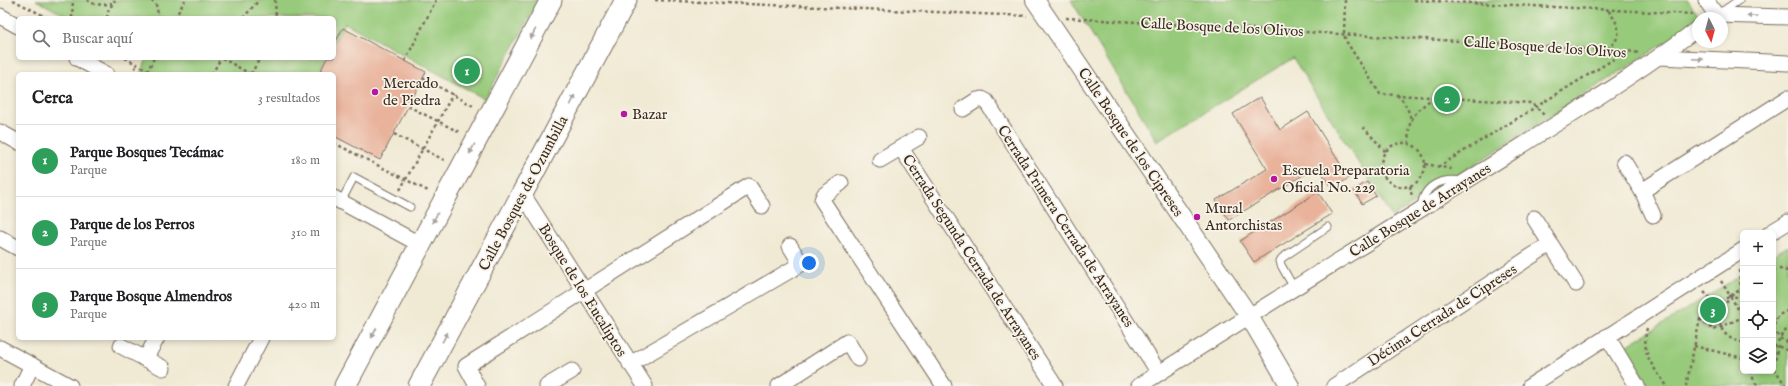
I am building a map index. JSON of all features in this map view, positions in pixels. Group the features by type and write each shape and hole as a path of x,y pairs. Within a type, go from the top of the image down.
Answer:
{"main road":[{"path":"345,386 551,0"},
{"name":"Calle Bosques de Ozumbilla","path":"419,386 626,0"}],"street":[{"name":"Calle Bosque de los Cipreses","path":"1035,0 1045,17 1249,316 1290,386"},
{"path":"1706,0 1712,12"},
{"path":"0,16 16,25"},
{"path":"1728,16 1788,17"},
{"name":"Calle Bosque de Arrayanes","path":"1139,386 1553,126 1659,57 1692,32"},
{"path":"1659,57 1788,64"},
{"path":"80,60 102,72"},
{"path":"1642,191 1788,98"},
{"name":"Cerrada Primera Cerrada de Arrayanes","path":"963,109 977,100 982,99 986,101 1160,373"},
{"path":"0,132 16,141"},
{"name":"Cerrada Segunda Cerrada de Arrayanes","path":"880,160 919,137"},
{"name":"Cerrada Segunda Cerrada de Arrayanes","path":"901,148 1055,386"},
{"path":"1624,162 1642,191 1653,215"},
{"path":"841,183 824,195 822,200 944,386"},
{"path":"477,386 466,366 749,186 762,206"},
{"name":"Bosque de los Eucaliptos","path":"522,193 645,386"},
{"path":"336,199 421,245"},
{"path":"1534,218 1576,284"},
{"path":"1775,230 1788,222"},
{"path":"0,238 16,247"},
{"name":"Décima Cerrada de Cipreses","path":"1334,386 1550,244"},
{"path":"630,364 801,264 790,246"},
{"path":"1530,386 1740,252"},
{"path":"1607,336 1637,386"},
{"path":"145,359 156,340"},
{"path":"236,386 260,340"},
{"path":"779,386 847,342 850,344 858,358"},
{"path":"121,346 162,368"},
{"path":"0,348 70,386"},
{"path":"22,386 32,365"},
{"path":"547,386 572,371"}],"lane":[{"path":"1720,12 1739,0"},
{"path":"336,199 354,178 410,207"},
{"path":"1294,288 1280,265 1280,261 1282,258 1328,227"}],"path":[{"path":"13,0 44,16"},
{"path":"72,16 73,0"},
{"path":"87,0 90,3 102,5 112,3"},
{"path":"108,16 112,3 115,0"},
{"path":"152,0 156,5 159,16"},
{"path":"176,16 185,0"},
{"path":"245,16 259,0"},
{"path":"275,0 276,16"},
{"path":"405,61 436,0"},
{"name":"Calle Bosque de los Olivos","path":"655,0 1045,17 1628,51 1659,57"},
{"path":"1345,0 1344,34 1346,41 1380,94 1532,103 1553,126"},
{"path":"1414,0 1607,8 1692,14"},
{"path":"1606,50 1616,43 1618,35 1618,24 1607,8"},
{"path":"1438,167 1628,51"},
{"path":"129,60 148,70 153,60"},
{"path":"213,72 221,60"},
{"path":"226,60 246,72"},
{"path":"251,72 259,60"},
{"path":"133,72 137,64"},
{"path":"423,78 490,115"},
{"path":"395,199 453,94"},
{"path":"1396,95 1404,101 1409,110 1411,120"},
{"path":"1409,144 1408,133 1411,120 1414,115 1435,97"},
{"path":"408,106 476,141"},
{"path":"1363,127 1386,152"},
{"path":"394,134 461,169"},
{"path":"336,144 445,199"},
{"path":"1409,144 1420,151 1424,157 1425,164 1421,178 1410,186 1402,187 1389,182 1384,176 1381,162 1386,152 1394,145 1409,144"},
{"path":"1714,268 1740,312"},
{"path":"1776,270 1788,271"},
{"path":"1686,386 1700,319 1706,311 1740,290"},
{"path":"1730,296 1740,298"},
{"path":"1730,296 1722,310 1720,317 1721,327 1728,337 1734,341 1740,342"},
{"path":"1651,308 1644,339 1645,352 1650,362 1667,386"},
{"path":"1776,321 1780,315 1788,311"},
{"path":"1700,319 1714,330 1740,318"},
{"path":"1776,357 1779,338 1788,328"},
{"path":"1776,333 1779,338 1788,342"},
{"path":"1694,346 1740,357"},
{"path":"1778,346 1788,351"},
{"path":"1776,371 1786,386"},
{"path":"1752,374 1754,381 1758,386"}],"green space":[{"path":"36,0 539,0 485,99 345,23 336,39 336,16 66,16"},
{"path":"1071,0 1688,0 1696,12 1692,12 1692,26 1392,217 1293,58 1157,141"},
{"path":"147,60 325,60 318,72 141,72"},
{"path":"1788,246 1788,386 1649,386 1625,347 1740,276 1740,374 1776,374 1776,253"}],"building":[{"name":"Mercado de Piedra","path":"343,28 426,72 380,160 336,137 336,72 320,72 326,60 336,60 336,41"},
{"path":"1260,97 1280,130 1308,112 1349,178 1332,189 1318,166 1229,220 1216,200 1267,169 1233,114"},
{"path":"1367,182 1376,196 1362,204 1354,190"},
{"path":"1318,192 1332,214 1254,262 1240,241"}],"place":[{"name":"Parque Bosques Tecámac","path":"467,71"},
{"name":"Mercado de Piedra","path":"375,92"},
{"name":"Parque de los Perros","path":"1447,99"},
{"name":"Bazar","path":"624,114"},
{"name":"Escuela Preparatoria Oficial No. 229","path":"1274,179"},
{"name":"Mural Antorchistas","path":"1197,217"},
{"name":"Parque Bosque Almendros","path":"1713,310"}]}
